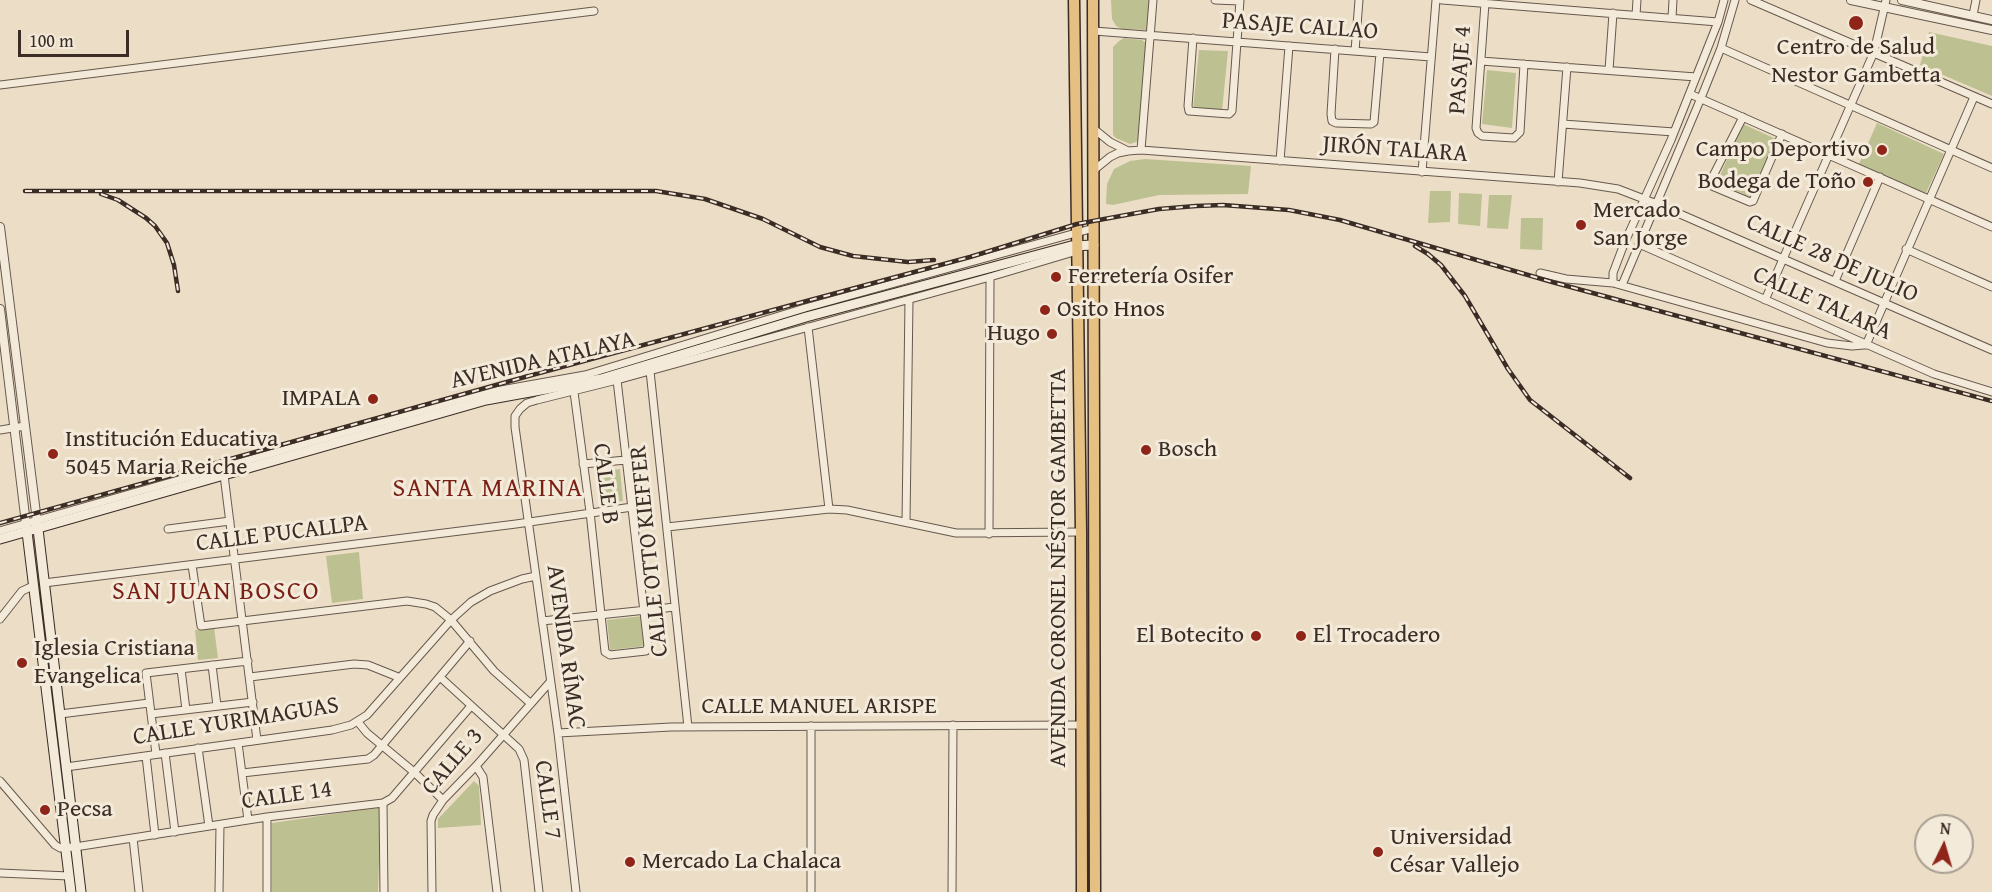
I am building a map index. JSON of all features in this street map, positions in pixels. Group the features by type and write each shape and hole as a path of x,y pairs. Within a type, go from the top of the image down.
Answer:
{"main road":[{"name":"AVENIDA CORONEL NÉSTOR GAMBETTA","path":"1074,0 1081,532 1082,892"},
{"name":"AVENIDA CORONEL NÉSTOR GAMBETTA","path":"1093,0 1095,892"},
{"name":"AVENIDA ATALAYA","path":"0,539 26,528 225,475 494,398 572,386 601,379 806,317 1077,243 1094,245"},
{"path":"38,525 66,767 71,892"},
{"path":"26,528 71,848 81,892"},
{"path":"33,590 45,588"}],"street":[{"path":"1141,150 1153,0"},
{"path":"1193,38 1188,106 1190,111 1225,115 1232,111 1240,1 1215,0"},
{"path":"1355,51 1359,0"},
{"path":"1422,172 1436,0"},
{"path":"1442,0 1718,22"},
{"path":"1580,0 1580,10"},
{"path":"1636,15 1637,0"},
{"path":"1672,18 1673,0"},
{"path":"1613,283 1613,273 1624,243 1646,199 1690,94 1718,22 1724,0"},
{"path":"1622,285 1721,48 1736,0"},
{"path":"1751,0 1992,104"},
{"path":"1851,0 1885,4 1992,30"},
{"path":"1902,0 1931,3 1992,20"},
{"path":"1973,15 1976,0"},
{"name":"PASAJE 4","path":"1485,3 1476,128 1478,133 1514,138 1520,132 1524,64"},
{"path":"1765,300 1874,52 1885,4"},
{"path":"0,85 594,11"},
{"path":"1609,70 1613,13"},
{"name":"PASAJE CALLAO","path":"1094,31 1431,57"},
{"path":"1280,161 1289,46"},
{"path":"1721,48 1992,168"},
{"path":"1335,49 1331,114 1332,121 1336,123 1371,124 1374,122 1380,53"},
{"path":"1481,61 1696,77"},
{"path":"1558,182 1567,67"},
{"path":"1690,94 1992,227"},
{"path":"1540,273 1566,279 1622,285 1827,343 1866,345 1974,97"},
{"path":"1743,117 1712,178 1712,186 1750,202 1753,201 1782,134"},
{"path":"1563,124 1674,132"},
{"path":"1094,129 1110,142 1128,151"},
{"name":"JIRÓN TALARA","path":"1094,170 1110,157 1128,151 1141,150 1580,183 1618,189 1657,204"},
{"path":"1835,281 1880,177"},
{"name":"CALLE 28 DE JULIO","path":"1657,204 1992,350"},
{"path":"0,227 4,296 38,525"},
{"name":"AVENIDA ATALAYA","path":"520,409 527,403 537,400 617,381 990,277 1077,243 1094,228"},
{"name":"AVENIDA ATALAYA","path":"38,525 484,393 585,375 805,308 1077,243"},
{"name":"CALLE TALARA","path":"1639,244 1934,374 1992,392"},
{"path":"1906,249 1992,287"},
{"path":"989,534 990,277"},
{"path":"906,522 909,300"},
{"path":"0,309 3,361 26,528"},
{"path":"808,327 829,509"},
{"name":"CALLE OTTO KIEFFER","path":"650,371 688,727"},
{"path":"617,381 644,610"},
{"name":"CALLE B","path":"574,392 605,652 610,655 646,651 648,646 644,610"},
{"name":"AVENIDA RÍMAC","path":"520,409 515,416 515,427 558,733 576,892"},
{"path":"0,430 25,426"},
{"path":"583,464 626,460"},
{"path":"225,475 257,740"},
{"name":"CALLE PUCALLPA","path":"45,588 192,565 632,507"},
{"path":"667,527 829,509 847,510 956,533 1081,532"},
{"path":"168,529 230,521"},
{"name":"AVENIDA ATALAYA","path":"0,531 26,528"},
{"path":"192,565 201,626 407,601 435,607 451,620 494,671 530,703"},
{"name":"CALLE YURIMAGUAS","path":"66,767 332,730 358,722 367,715 398,677 451,620 471,602 490,591 536,576"},
{"path":"0,619 22,591 27,587 33,590"},
{"path":"542,621 675,607"},
{"path":"242,773 368,759 374,755 470,641"},
{"path":"156,754 146,673 248,661"},
{"path":"250,677 354,664 368,665 398,677"},
{"path":"212,665 218,706"},
{"path":"181,669 186,710"},
{"name":"CALLE 7","path":"440,677 519,749 524,760 539,892"},
{"name":"CALLE 3","path":"432,892 431,821 433,815 443,800 550,682"},
{"path":"151,714 253,702"},
{"path":"60,714 149,704"},
{"path":"384,892 383,803 392,798 471,706"},
{"path":"358,722 443,800"},
{"name":"CALLE MANUEL ARISPE","path":"558,733 688,727 1081,724"},
{"path":"952,892 953,725"},
{"path":"811,726 811,892"},
{"path":"238,743 248,820"},
{"path":"198,748 209,826"},
{"path":"165,753 176,832"},
{"path":"147,756 155,835"},
{"path":"476,766 483,777 485,788 496,892"},
{"path":"0,781 55,845 71,848"},
{"name":"CALLE 14","path":"71,848 267,817 383,803"},
{"path":"267,817 267,892"},
{"path":"219,892 220,825"},
{"path":"133,838 139,892"},
{"path":"0,873 69,876"}],"green space":[{"path":"1111,0 1150,0 1149,27 1146,30 1122,29 1116,26 1112,19"},
{"path":"1929,32 1992,46 1992,96 1920,65"},
{"path":"1124,38 1142,40 1146,43 1139,139 1130,144 1113,135 1113,47"},
{"path":"1199,50 1228,51 1222,111 1193,109"},
{"path":"1487,70 1516,73 1512,128 1482,124"},
{"path":"1877,123 1944,154 1926,193 1859,164"},
{"path":"1743,124 1776,139 1750,197 1717,182"},
{"path":"1145,159 1251,166 1248,194 1159,195 1113,205 1106,204 1107,184 1114,169 1130,161"},
{"path":"1430,191 1451,191 1450,222 1428,223"},
{"path":"1459,193 1482,194 1480,226 1458,224"},
{"path":"1489,195 1512,195 1508,229 1487,228"},
{"path":"1521,218 1543,218 1542,250 1520,249"},
{"path":"620,469 623,501 601,503 598,471"},
{"path":"359,552 363,599 332,603 326,556"},
{"path":"642,616 646,646 610,650 607,620"},
{"path":"214,627 218,658 198,660 195,630"},
{"path":"474,781 479,786 481,825 438,828 438,819"},
{"path":"381,807 378,892 272,892 272,823"}],"railway":[{"path":"25,191 656,191 705,199 763,219 820,247 853,256 908,262 934,260"},
{"path":"101,194 118,200 155,226 167,243 174,265 178,291"},
{"path":"0,523 532,375 970,257 1077,224 1159,209 1196,206 1223,205 1289,210 1340,220 1552,282 1992,401"},
{"path":"1415,246 1441,265 1465,296 1508,369 1530,400 1630,478"}],"place":[{"name":"Centro de Salud Nestor Gambetta","path":"1856,23"},
{"name":"Campo Deportivo","path":"1882,150"},
{"name":"Bodega de Toño","path":"1868,182"},
{"name":"Mercado San Jorge","path":"1581,225"},
{"name":"Ferretería Osifer","path":"1056,277"},
{"name":"Osito Hnos","path":"1045,310"},
{"name":"Hugo","path":"1052,334"},
{"name":"IMPALA","path":"373,399"},
{"name":"Bosch","path":"1146,450"},
{"name":"Institución Educativa 5045 Maria Reiche","path":"53,454"},
{"name":"El Botecito","path":"1256,636"},
{"name":"El Trocadero","path":"1301,636"},
{"name":"Iglesia Cristiana Evangelica","path":"22,663"},
{"name":"Pecsa","path":"45,810"},
{"name":"Universidad César Vallejo","path":"1378,852"},
{"name":"Mercado La Chalaca","path":"630,862"}],"district":[{"name":"SANTA MARINA","path":"488,489"},
{"name":"SAN JUAN BOSCO","path":"216,592"}]}
